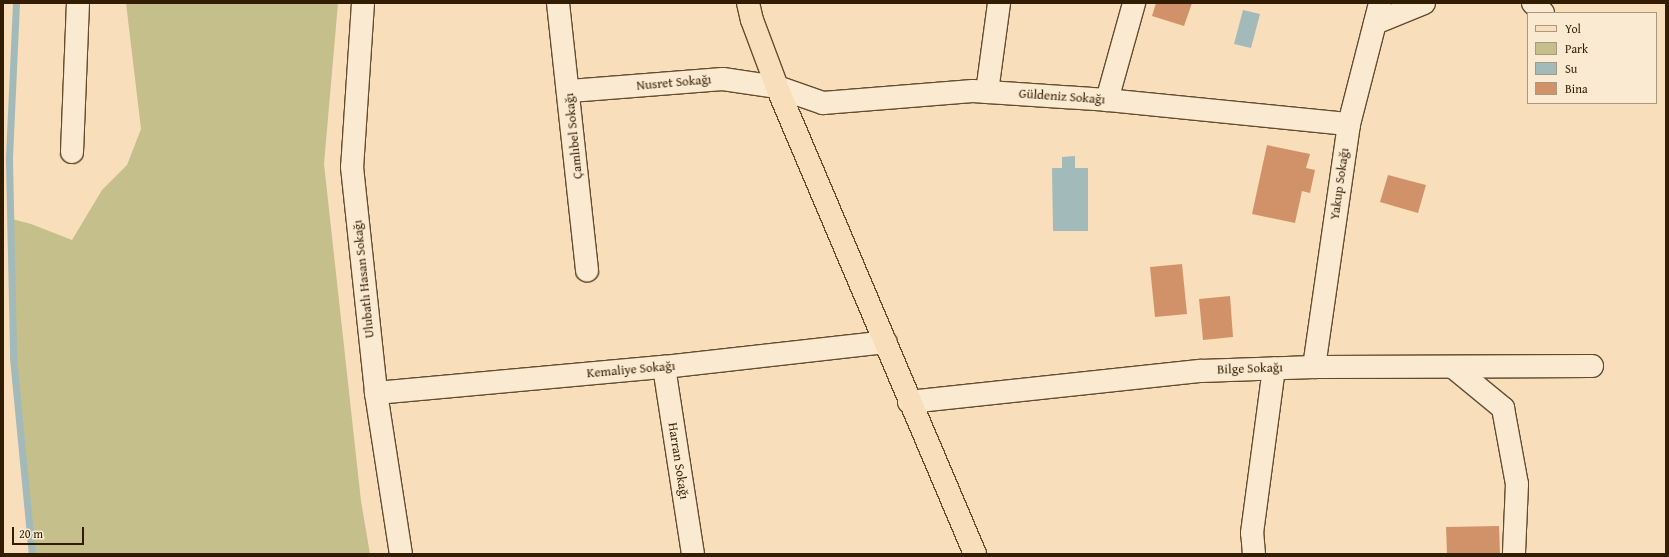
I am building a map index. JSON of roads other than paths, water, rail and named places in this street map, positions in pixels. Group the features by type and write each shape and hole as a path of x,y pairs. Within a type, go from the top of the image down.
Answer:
{"main road":[{"path":"748,3 752,20 777,87 886,342 909,402 975,554"}],"street":[{"path":"72,152 78,3"},
{"name":"Ulubatlı Hasan Sokağı","path":"363,3 352,167 376,393 401,554"},
{"name":"Çamlıbel Sokağı","path":"558,3 570,91 587,270"},
{"path":"987,92 999,3"},
{"path":"1107,100 1134,3"},
{"path":"1377,13 1424,3"},
{"path":"1533,3 1542,12"},
{"name":"Yakup Sokağı","path":"1314,367 1349,124 1377,13"},
{"name":"Nusret Sokağı","path":"570,91 722,79 777,87"},
{"name":"Güldeniz Sokağı","path":"777,87 823,104 973,90 1107,100 1349,124"},
{"name":"Kemaliye Sokağı","path":"376,393 664,367 886,342"},
{"name":"Bilge Sokağı","path":"909,402 1201,371 1314,367 1592,366"},
{"name":"Harran Sokağı","path":"664,367 693,554"},
{"path":"1453,367 1503,408 1517,484 1514,554"},
{"path":"1254,554 1252,533 1274,368"}],"water":[{"path":"1243,10 1260,14 1251,48 1234,44"},
{"path":"1075,156 1075,168 1088,168 1088,231 1053,231 1052,168 1062,168 1062,157"}],"waterway":[{"path":"16,3 9,159 13,358 32,554"}]}
